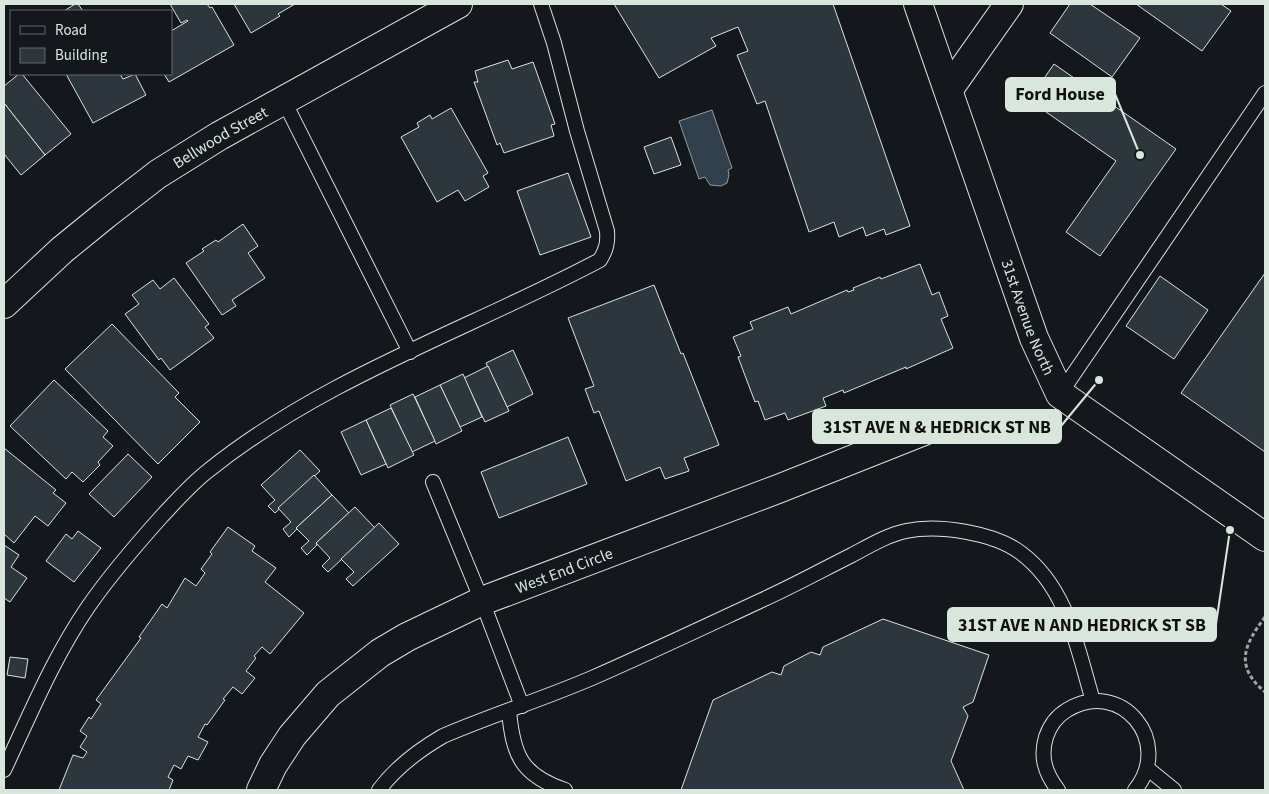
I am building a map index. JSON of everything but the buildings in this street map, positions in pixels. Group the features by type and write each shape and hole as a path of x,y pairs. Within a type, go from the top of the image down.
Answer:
{"street":[{"name":"Bellwood Street","path":"4,304 62,250 158,174 219,136 458,4"},
{"name":"31st Avenue North","path":"918,4 1034,338 1060,394 1265,537"},
{"path":"949,89 1009,4"},
{"name":"West End Circle","path":"260,790 273,765 292,736 328,694 380,653 407,637 482,601 778,489 924,431"}],"lane":[{"path":"4,770 55,661 87,609 114,571 181,496 207,471 264,430 340,386 600,260 608,242 606,231 576,131 554,43 541,4"},
{"path":"1060,394 1265,93"},
{"path":"284,101 410,352"},
{"path":"433,482 482,601 522,706"},
{"path":"379,790 401,766 422,749 443,736 592,678 766,598 883,539 906,531 932,529 972,533 996,539 1021,552 1040,570 1054,589 1065,609 1094,701"},
{"path":"1058,790 1049,778 1043,762 1044,745 1049,728 1060,714 1076,705 1094,701 1112,703 1128,711 1140,724 1148,740 1149,758 1147,768 1145,775 1135,790"},
{"path":"509,711 513,744 520,760 528,770 542,781 565,790"},
{"path":"1147,768 1174,790"}],"path":[{"path":"1265,617 1249,640 1245,659 1249,673 1265,692"}],"water":[{"path":"712,110 732,168 728,170 727,183 721,186 710,185 705,177 699,179 679,121"}],"place":[{"name":"Ford House","path":"1140,155"},
{"name":"31ST AVE N & HEDRICK ST NB","path":"1099,380"},
{"name":"31ST AVE N AND HEDRICK ST SB","path":"1230,530"}]}
